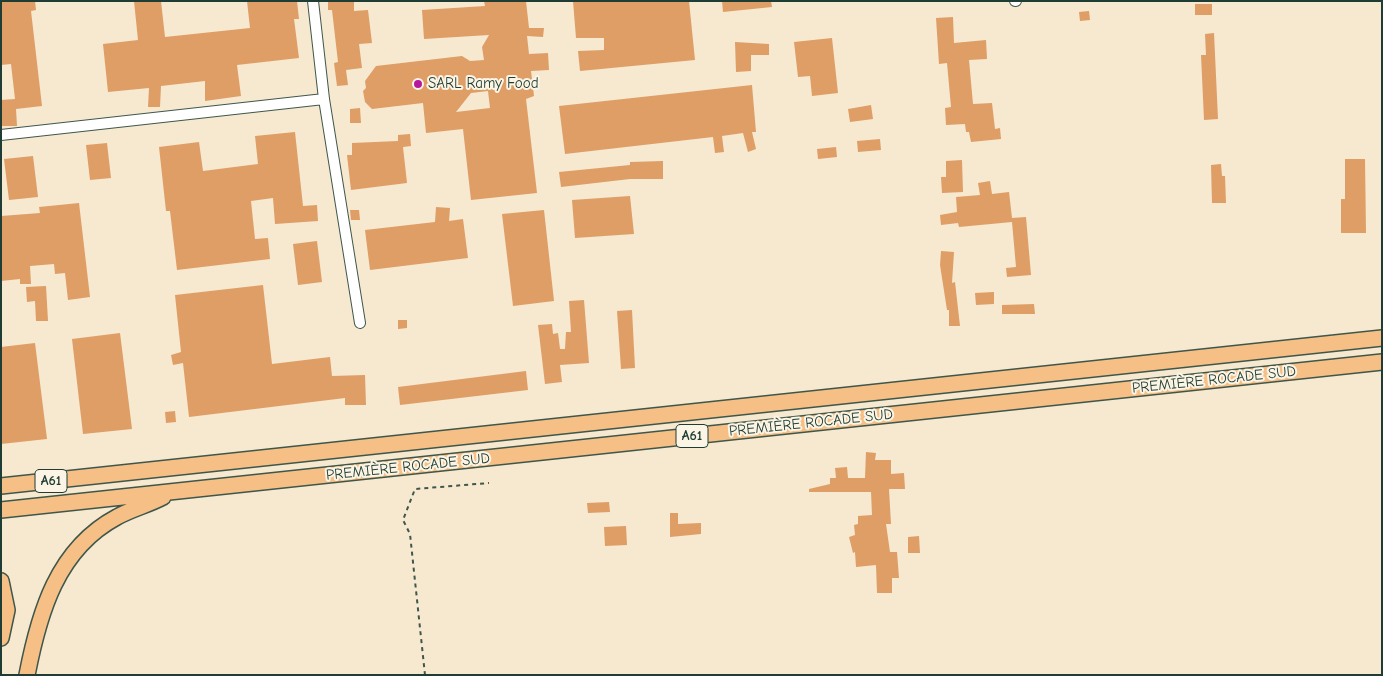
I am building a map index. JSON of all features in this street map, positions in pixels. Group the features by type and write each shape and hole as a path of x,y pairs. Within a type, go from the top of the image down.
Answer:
{"highway":[{"name":"PREMIÈRE ROCADE SUD","path":"1,486 1382,338"},
{"name":"PREMIÈRE ROCADE SUD","path":"1,510 1382,362"},
{"path":"27,675 44,604 59,572 72,554 117,517 173,492"},
{"path":"1,581 7,610 1,638"}],"lane":[{"path":"313,1 324,99 360,323"},
{"path":"1,135 324,99"}],"path":[{"path":"424,675 410,534 404,520 415,489 489,483"}],"building":[{"path":"1,1 35,1 36,10 31,11 42,106 16,109 17,126 1,126 1,100 15,99 11,64 1,65"},
{"path":"134,1 161,1 165,37 250,28 247,1 297,1 299,19 294,19 299,58 237,65 241,96 205,101 205,81 161,86 160,107 148,107 149,88 108,92 103,44 138,40"},
{"path":"328,1 354,1 354,11 368,10 372,43 359,44 362,68 346,70 348,85 337,86 334,63 338,62 332,10 328,10"},
{"path":"484,1 526,1 529,28 544,28 543,37 527,36 529,54 548,53 549,70 531,71 534,96 526,99 537,193 471,200 463,129 426,133 423,103 372,109 365,102 363,91 366,88 365,81 376,66 462,56 470,61 484,60 482,47 489,35 424,39 422,10 485,6","holes":["488,91 490,108 456,112 471,93"]},
{"path":"573,1 689,1 695,60 580,71 578,51 604,50 604,38 576,38"},
{"path":"722,1 771,1 772,7 723,12"},
{"path":"1195,4 1212,4 1212,15 1195,15"},
{"path":"1089,11 1090,20 1080,21 1079,12"},
{"path":"953,17 954,43 986,40 987,59 969,60 973,104 992,103 995,129 1000,128 1001,139 971,142 969,132 966,132 965,124 946,125 945,108 951,107 947,63 939,64 936,18"},
{"path":"1214,33 1218,119 1204,120 1201,55 1206,55 1205,34"},
{"path":"832,38 838,93 812,96 810,76 798,77 794,42"},
{"path":"735,42 769,44 769,55 751,55 751,71 736,72"},
{"path":"752,85 756,132 752,132 756,149 748,152 743,133 722,136 724,152 715,153 713,137 565,154 559,106"},
{"path":"871,105 873,119 850,122 848,109"},
{"path":"360,108 361,123 350,123 350,109"},
{"path":"295,132 303,206 317,205 318,221 275,224 273,198 251,201 255,239 268,238 270,259 177,270 170,211 166,211 159,147 199,142 203,171 258,164 255,136"},
{"path":"410,134 411,146 403,147 407,183 351,190 347,155 352,155 352,143 398,141 398,135"},
{"path":"880,139 881,150 858,152 857,141"},
{"path":"107,143 111,178 90,180 86,145"},
{"path":"836,147 837,157 818,159 817,149"},
{"path":"33,156 38,197 9,200 4,159"},
{"path":"1345,159 1365,159 1366,233 1341,233 1341,199 1345,199"},
{"path":"962,160 963,192 942,193 941,177 946,177 946,161"},
{"path":"663,161 663,179 630,179 561,187 559,172 630,165 630,162"},
{"path":"1221,164 1222,176 1225,176 1226,203 1212,203 1211,165"},
{"path":"990,181 992,194 1009,192 1012,218 1026,217 1031,275 1007,277 1006,268 1016,267 1012,222 959,227 958,223 941,225 940,215 957,212 956,197 980,195 978,183"},
{"path":"630,196 634,234 575,238 572,200"},
{"path":"79,203 90,297 68,300 65,273 55,274 54,264 30,266 31,284 20,284 20,279 1,281 1,216 40,213 39,207"},
{"path":"436,207 450,208 449,221 463,219 468,258 370,270 365,230 435,222"},
{"path":"350,210 359,210 360,220 351,220"},
{"path":"544,210 554,301 513,306 502,214"},
{"path":"317,241 322,282 298,285 293,244"},
{"path":"941,251 954,252 952,283 955,282 960,326 949,326 949,310 947,310 940,265"},
{"path":"263,285 272,364 330,357 332,376 365,375 366,405 345,405 345,398 189,417 183,363 173,365 171,355 181,352 175,295"},
{"path":"46,286 48,321 36,321 35,301 27,302 26,287"},
{"path":"994,292 994,304 976,305 975,293"},
{"path":"584,300 589,363 560,365 562,382 545,384 538,325 552,324 553,334 558,333 560,349 565,349 566,332 571,332 569,301"},
{"path":"1034,304 1035,314 1002,314 1002,305"},
{"path":"632,310 635,368 621,369 617,311"},
{"path":"398,320 407,320 407,328 398,329"},
{"path":"120,333 132,429 83,434 72,339"},
{"path":"35,343 47,439 1,444 1,347"},
{"path":"526,371 528,390 400,405 398,387"},
{"path":"175,411 176,422 166,423 165,412"},
{"path":"866,452 876,453 875,460 891,460 891,474 904,473 905,489 889,489 891,524 886,524 890,552 897,552 899,578 892,578 892,593 877,593 876,565 856,567 855,552 853,553 849,537 855,535 854,525 858,524 858,516 872,515 871,492 809,492 809,489 830,484 830,478 836,478 835,468 847,467 848,478 865,478"},
{"path":"609,502 610,512 588,513 587,503"},
{"path":"670,513 678,513 678,524 701,523 701,534 670,537"},
{"path":"626,526 627,545 605,546 604,527"},
{"path":"919,536 920,553 908,553 908,537"}],"place":[{"name":"SARL Ramy Food","path":"418,84"}]}
